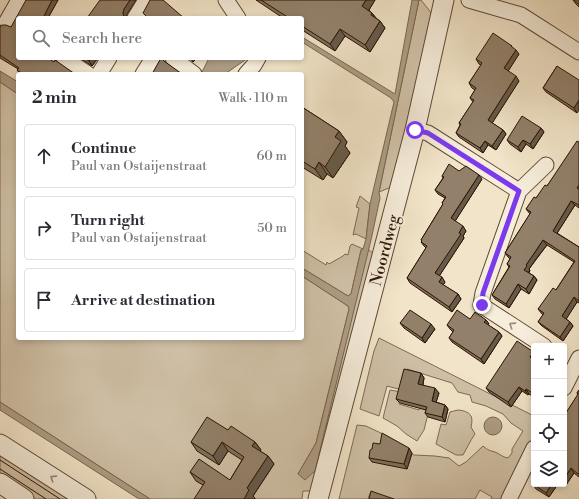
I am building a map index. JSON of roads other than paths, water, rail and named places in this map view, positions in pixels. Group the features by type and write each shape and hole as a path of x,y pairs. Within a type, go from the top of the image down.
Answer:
{"street":[{"path":"8,22 19,0"},
{"path":"136,16 146,0"},
{"path":"226,0 237,16"},
{"name":"Noordweg","path":"318,499 422,132 444,0"},
{"path":"469,0 521,15 579,52"},
{"path":"67,60 85,72"},
{"path":"100,72 108,60"},
{"path":"145,72 151,60"},
{"path":"176,60 191,72"},
{"path":"248,72 257,60"},
{"path":"422,132 519,191"},
{"path":"539,343 482,305 483,293 519,191 546,165"},
{"path":"567,379 573,361"},
{"path":"0,444 86,499"},
{"path":"509,499 533,451"},
{"path":"0,483 24,499"}],"tram line":[{"path":"0,460 60,499"},
{"path":"0,469 46,499"}]}
